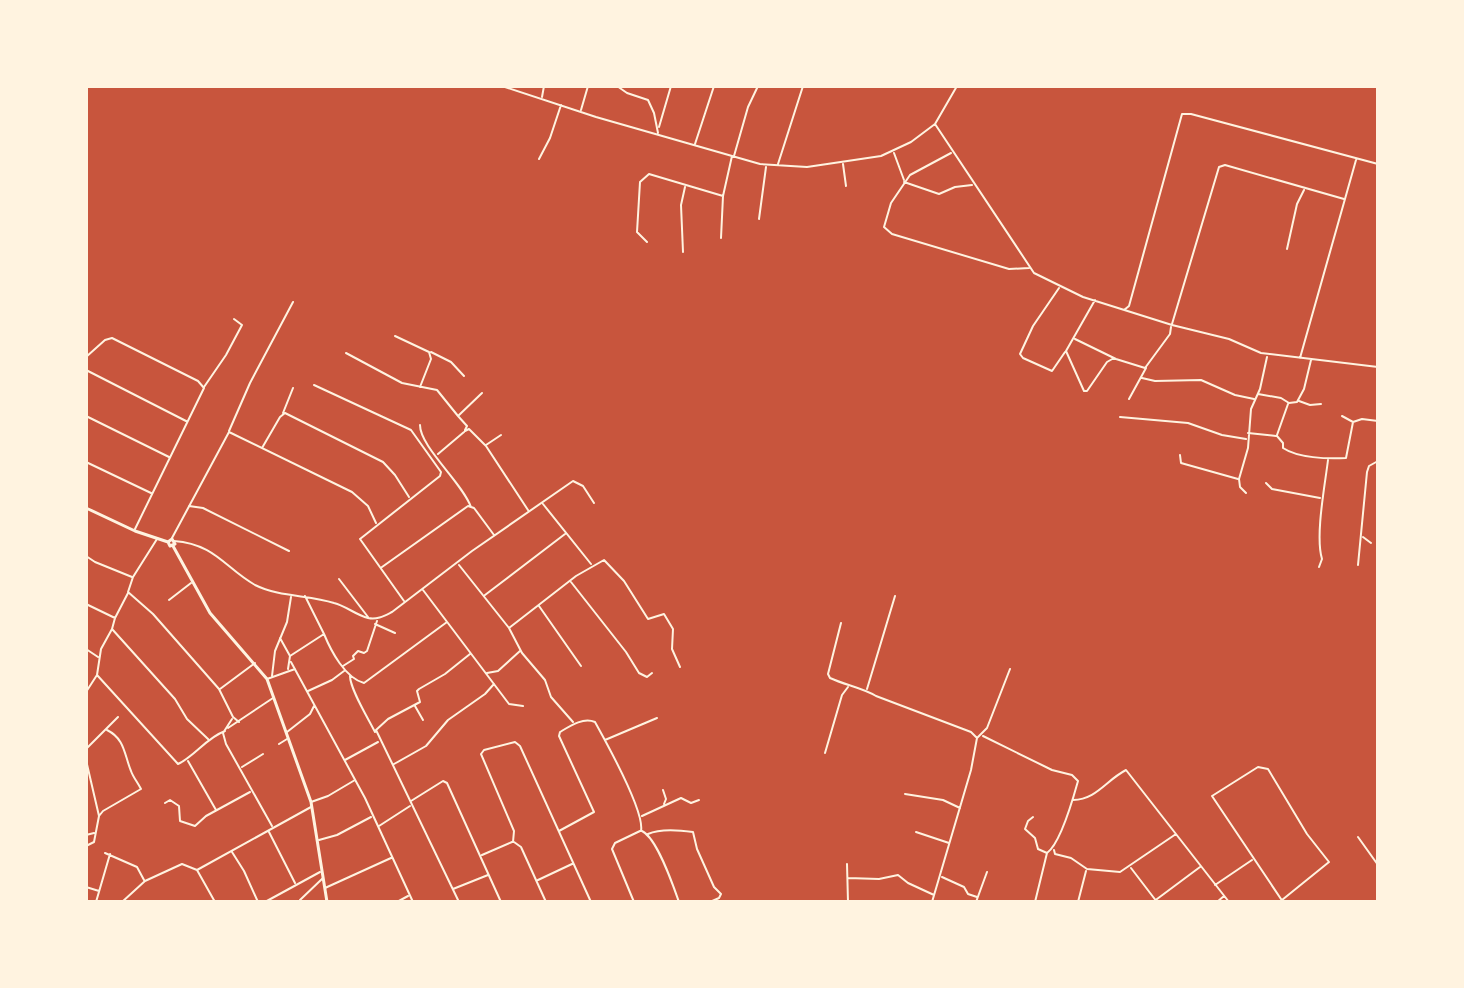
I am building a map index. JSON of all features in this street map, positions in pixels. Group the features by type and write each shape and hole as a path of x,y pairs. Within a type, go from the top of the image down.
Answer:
{"street":[{"path":"502,86 777,167 843,163 893,152 935,124 957,86"},
{"path":"542,98 544,86"},
{"path":"581,109 588,86"},
{"path":"617,86 648,100 658,131"},
{"path":"658,131 671,86"},
{"path":"695,144 714,86"},
{"path":"721,238 723,196 748,107 758,86"},
{"path":"777,167 803,86"},
{"path":"539,159 562,105"},
{"path":"1132,313 1129,306 1182,114 1378,164"},
{"path":"935,124 1034,273 1060,287 1123,310 1229,339 1245,348 1268,354 1378,367"},
{"path":"893,152 904,182 939,194 955,187 973,185"},
{"path":"952,152 913,173 904,182 891,203 883,225 889,232 1009,269 1029,268"},
{"path":"1300,358 1356,159"},
{"path":"843,163 846,186"},
{"path":"1129,399 1170,334 1218,168 1225,165 1344,199"},
{"path":"759,219 766,166"},
{"path":"647,242 637,232 640,182 649,174 723,196"},
{"path":"683,252 681,205 686,186"},
{"path":"1287,249 1297,204 1305,189"},
{"path":"1060,287 1033,326 1020,354 1052,371 1095,300"},
{"path":"293,302 169,546 173,546 222,629 267,679 312,804 327,902"},
{"path":"1123,310 1129,306"},
{"path":"135,531 204,388 238,335 242,325 234,319"},
{"path":"395,336 437,354 459,368 464,376"},
{"path":"86,357 105,340 112,338 198,381 204,388"},
{"path":"1074,339 1114,358 1141,368 1147,367"},
{"path":"1066,351 1081,387 1087,391 1107,362 1114,358"},
{"path":"429,352 431,359"},
{"path":"346,353 402,383 437,390 486,446 528,511"},
{"path":"419,388 431,359 437,354"},
{"path":"1246,493 1240,487 1239,479 1248,448 1255,399 1268,354"},
{"path":"1298,401 1312,358"},
{"path":"86,370 187,421"},
{"path":"1142,378 1155,381 1201,380 1235,395 1255,399"},
{"path":"314,385 411,430 442,474 360,539 405,602"},
{"path":"262,448 282,415 293,388"},
{"path":"458,416 482,393"},
{"path":"1257,394 1281,398 1289,403 1321,404"},
{"path":"1277,436 1289,403"},
{"path":"282,415 306,422 381,460 400,480 409,498"},
{"path":"86,416 170,458"},
{"path":"1342,416 1353,422 1362,419 1378,421"},
{"path":"1120,417 1192,423 1222,435 1248,438"},
{"path":"1277,436 1283,448 1290,452 1328,459 1347,457 1353,422"},
{"path":"420,425 420,431 471,507 495,535"},
{"path":"436,455 468,428"},
{"path":"229,432 352,492 368,506 376,524"},
{"path":"1248,433 1272,438 1277,436"},
{"path":"486,446 501,435"},
{"path":"1180,455 1181,463 1239,479"},
{"path":"1319,567 1322,559 1319,550 1323,512 1321,498 1328,459"},
{"path":"1358,565 1367,472 1369,466 1378,461"},
{"path":"86,462 152,494"},
{"path":"307,692 332,680 358,651 367,651 379,618 528,511 575,481 583,486 594,503"},
{"path":"1266,483 1272,489 1321,498"},
{"path":"541,503 592,565"},
{"path":"189,506 203,508 289,551"},
{"path":"381,568 464,507 471,507"},
{"path":"86,508 157,539 197,545 212,552 255,585 334,602 370,618 379,618"},
{"path":"484,595 565,534"},
{"path":"1363,536 1371,543"},
{"path":"86,692 97,675 103,644 133,577 157,539"},
{"path":"86,556 133,577"},
{"path":"509,628 601,560 624,581 648,619 664,614 673,629 672,649 680,667"},
{"path":"458,564 466,570 509,628 521,651 545,680 551,697 574,723"},
{"path":"339,579 374,626 395,633"},
{"path":"570,581 639,673 647,677 652,673"},
{"path":"169,600 192,582"},
{"path":"422,589 511,705 523,706"},
{"path":"128,592 153,614 219,689 233,717 239,722"},
{"path":"272,676 275,651 287,622 291,595"},
{"path":"305,596 343,669 358,682 365,682 447,622"},
{"path":"867,690 895,596"},
{"path":"86,604 115,618"},
{"path":"538,605 581,666"},
{"path":"355,611 361,607"},
{"path":"841,623 828,674 830,678 971,732 977,738"},
{"path":"112,629 175,699 187,719 209,740"},
{"path":"290,656 324,634"},
{"path":"280,638 318,715 356,780 413,902"},
{"path":"86,649 99,658"},
{"path":"487,673 498,671 521,651"},
{"path":"376,733 379,725 421,700 417,694 419,689 470,654"},
{"path":"288,669 291,662"},
{"path":"219,689 255,663"},
{"path":"267,679 288,669 296,669"},
{"path":"932,902 971,770 977,738 989,724 1010,669"},
{"path":"97,675 178,764 218,733 274,697"},
{"path":"350,675 351,686 393,764 459,902"},
{"path":"393,764 426,746 448,720 485,694 495,683"},
{"path":"825,753 842,695 849,686"},
{"path":"286,733 310,714 314,705"},
{"path":"414,705 423,720"},
{"path":"310,714 318,715"},
{"path":"86,749 118,717"},
{"path":"223,737 233,717"},
{"path":"604,740 657,718"},
{"path":"558,831 594,812 560,739 560,732 574,723 594,721 641,816 641,831"},
{"path":"99,816 141,790 123,744 107,730"},
{"path":"218,733 241,768 272,827"},
{"path":"982,735 1078,781 1053,849 1047,853 1035,902"},
{"path":"279,744 288,738"},
{"path":"344,760 379,741"},
{"path":"482,855 515,839 481,754 484,750 518,742 591,902"},
{"path":"241,768 263,754"},
{"path":"86,760 99,816 94,842 86,846"},
{"path":"187,760 204,786 213,808 218,811"},
{"path":"1258,767 1268,769 1307,834 1329,862 1283,901 1253,859 1212,796 1258,767"},
{"path":"1072,800 1087,800 1115,775 1126,770 1229,902"},
{"path":"197,870 356,780"},
{"path":"379,826 445,782 482,855 501,902"},
{"path":"662,806 666,799 663,790"},
{"path":"165,803 170,800 179,806 178,819 195,826 251,791"},
{"path":"641,816 681,798 685,791"},
{"path":"905,794 943,800 960,808"},
{"path":"681,798 691,803 699,800"},
{"path":"317,840 337,835 372,816"},
{"path":"1033,817 1025,829 1035,838 1038,849 1047,853"},
{"path":"648,834 661,829 675,833 693,832 714,887 721,894 710,902"},
{"path":"268,830 296,885"},
{"path":"634,902 612,849 615,843 641,831 648,834 679,902"},
{"path":"86,835 95,832"},
{"path":"916,832 950,844"},
{"path":"1053,849 1055,854 1071,858 1087,869 1120,872 1177,833"},
{"path":"1358,837 1378,865"},
{"path":"513,842 521,847 546,902"},
{"path":"235,855 236,849"},
{"path":"231,852 258,902"},
{"path":"105,853 137,867 145,881"},
{"path":"96,902 110,854"},
{"path":"325,888 392,857"},
{"path":"1215,885 1253,859"},
{"path":"122,902 145,881 182,864 197,870 215,902"},
{"path":"536,880 573,864"},
{"path":"847,864 848,902"},
{"path":"1130,866 1155,901 1201,866"},
{"path":"1078,902 1087,869"},
{"path":"265,902 322,871"},
{"path":"976,902 987,872"},
{"path":"452,890 488,874"},
{"path":"848,878 875,879 898,875 934,895"},
{"path":"941,876 977,897"},
{"path":"300,900 324,877"},
{"path":"86,887 100,891"},
{"path":"397,902 409,896"},
{"path":"1217,902 1225,896"}]}
